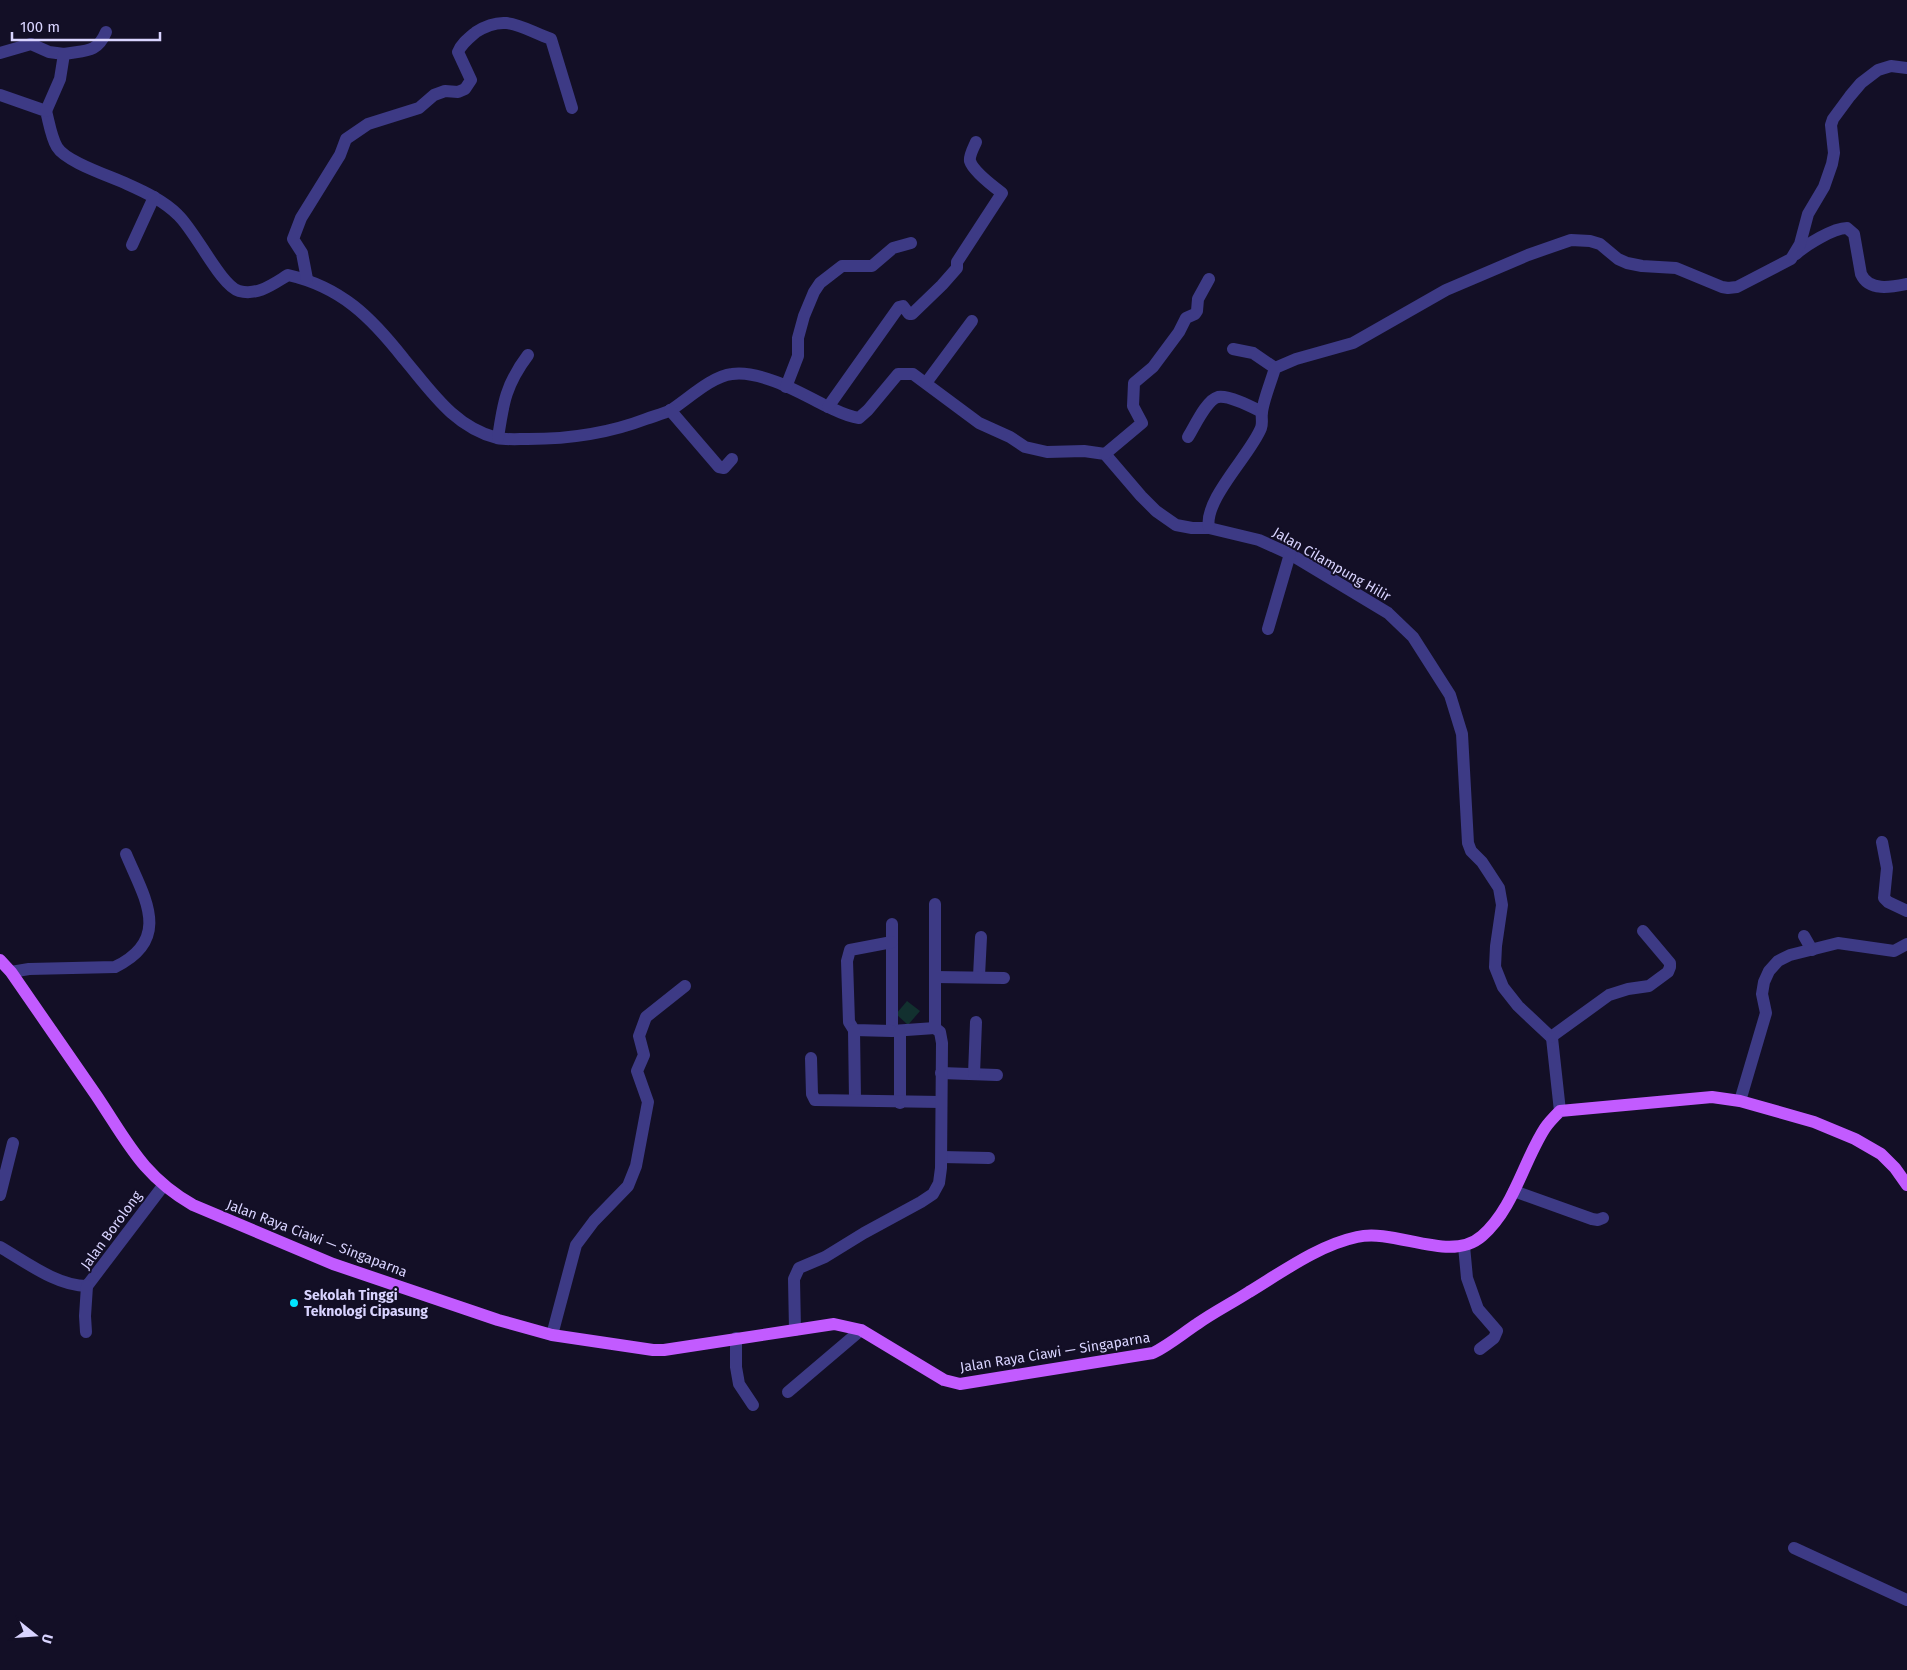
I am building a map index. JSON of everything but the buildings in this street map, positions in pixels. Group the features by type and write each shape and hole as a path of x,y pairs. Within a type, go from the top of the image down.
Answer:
{"main road":[{"name":"Jalan Raya Ciawi — Singaparna","path":"0,960 12,972 97,1096 129,1148 163,1186 193,1205 333,1264 498,1320 552,1335 652,1350 664,1350 834,1324 861,1330 944,1380 960,1384 1153,1353 1164,1348 1198,1323 1303,1259 1336,1243 1358,1236 1380,1236 1447,1247 1464,1246"},
{"path":"1464,1246 1481,1236 1496,1221 1546,1127 1560,1111 1712,1097 1740,1101 1814,1122 1855,1139 1881,1154 1895,1168 1907,1185"}],"street":[{"path":"307,279 302,253 293,240 300,218 340,154 346,139 368,124 419,108 434,95 445,91 458,92 465,89 470,80 458,52 461,45 475,33 496,22 514,23 551,39 572,108"},
{"path":"0,53 31,44 49,52 64,54 84,52 97,47 106,32"},
{"path":"64,54 60,78 46,111 56,146 63,154 154,197 178,215 196,236 230,286 239,291 261,291 288,275 307,279 337,293 358,308 404,358 433,396 459,419 498,438 564,438 619,430 670,410 706,385 730,374 747,373 786,386 841,414 859,418 898,374 913,374 979,423 1025,446 1047,452 1084,451 1105,454 1142,423 1133,406 1134,383 1153,367 1179,332 1186,318 1195,314 1198,299 1210,278"},
{"path":"1791,259 1800,244 1808,214 1824,187 1832,164 1834,153 1830,130 1833,119 1869,75 1891,66 1907,68"},
{"path":"0,95 46,111"},
{"path":"828,407 899,307 903,306 909,314 912,314 942,285 956,268 956,262 1002,193 980,174 970,162 970,156 976,142"},
{"path":"132,244 154,197"},
{"path":"1275,368 1296,359 1353,343 1446,290 1528,254 1571,240 1590,241 1600,244 1618,259 1627,263 1676,268 1728,288 1737,287 1791,259 1806,246 1836,230 1847,228 1854,234 1861,274 1864,279 1883,288 1907,284"},
{"path":"786,386 798,356 798,338 804,316 820,283 842,266 872,266 893,248 911,243"},
{"path":"926,383 972,322"},
{"path":"1233,349 1253,353 1275,368"},
{"path":"498,438 502,404 509,384 528,355"},
{"path":"1209,528 1216,498 1253,443 1262,426 1262,412 1275,368"},
{"path":"1188,438 1204,410 1217,397 1230,399 1262,412"},
{"path":"670,410 719,467 724,468 732,459"},
{"name":"Jalan Cilampung Hilir","path":"1105,454 1141,496 1156,511 1176,525 1192,528 1209,528 1259,540 1290,554 1388,613 1413,637 1450,695 1462,734 1468,843 1471,851 1482,862 1499,888 1502,905 1495,967 1503,987 1518,1006 1551,1037"},
{"path":"1268,629 1290,554"},
{"path":"1882,842 1887,868 1884,898 1888,902 1907,910"},
{"path":"12,972 29,969 115,967 126,962 138,952 149,929 149,910 126,854"},
{"path":"935,904 935,1028"},
{"path":"892,924 900,1103"},
{"path":"1560,1111 1551,1037 1609,995 1628,989 1649,986 1668,972 1670,968 1670,963 1643,931"},
{"path":"1804,936 1812,950"},
{"path":"979,976 980,937"},
{"path":"855,1100 854,1030 849,1022 848,952 850,950 892,942"},
{"path":"1740,1101 1766,1013 1762,994 1764,982 1769,971 1778,961 1838,943 1894,951 1907,944"},
{"path":"935,977 979,976 1004,978"},
{"path":"552,1335 576,1245 594,1221 628,1186 636,1166 648,1102 637,1071 644,1055 639,1036 643,1023 651,1012 685,986"},
{"path":"974,1074 976,1022"},
{"path":"795,1330 794,1279 800,1268 825,1257 933,1194 939,1183 942,1157 940,1032 935,1028 896,1031 854,1030"},
{"path":"811,1058 812,1094 815,1100 900,1103 941,1102"},
{"path":"941,1074 997,1075"},
{"path":"0,1195 13,1142"},
{"path":"942,1157 989,1158"},
{"name":"Jalan Borolong","path":"0,1247 53,1277 78,1286 88,1286 163,1186"},
{"path":"1514,1190 1592,1219 1598,1220 1603,1218"},
{"path":"1464,1246 1467,1278 1478,1309 1497,1331 1494,1338 1480,1349"},
{"path":"86,1332 85,1316 88,1286"},
{"path":"788,1392 861,1330"},
{"path":"736,1338 736,1367 740,1384 753,1405"},
{"path":"1794,1548 1907,1600"}],"green space":[{"path":"907,1001 920,1011 908,1025 896,1014"}],"place":[{"name":"Sekolah Tinggi Teknologi Cipasung","path":"294,1303"}]}
